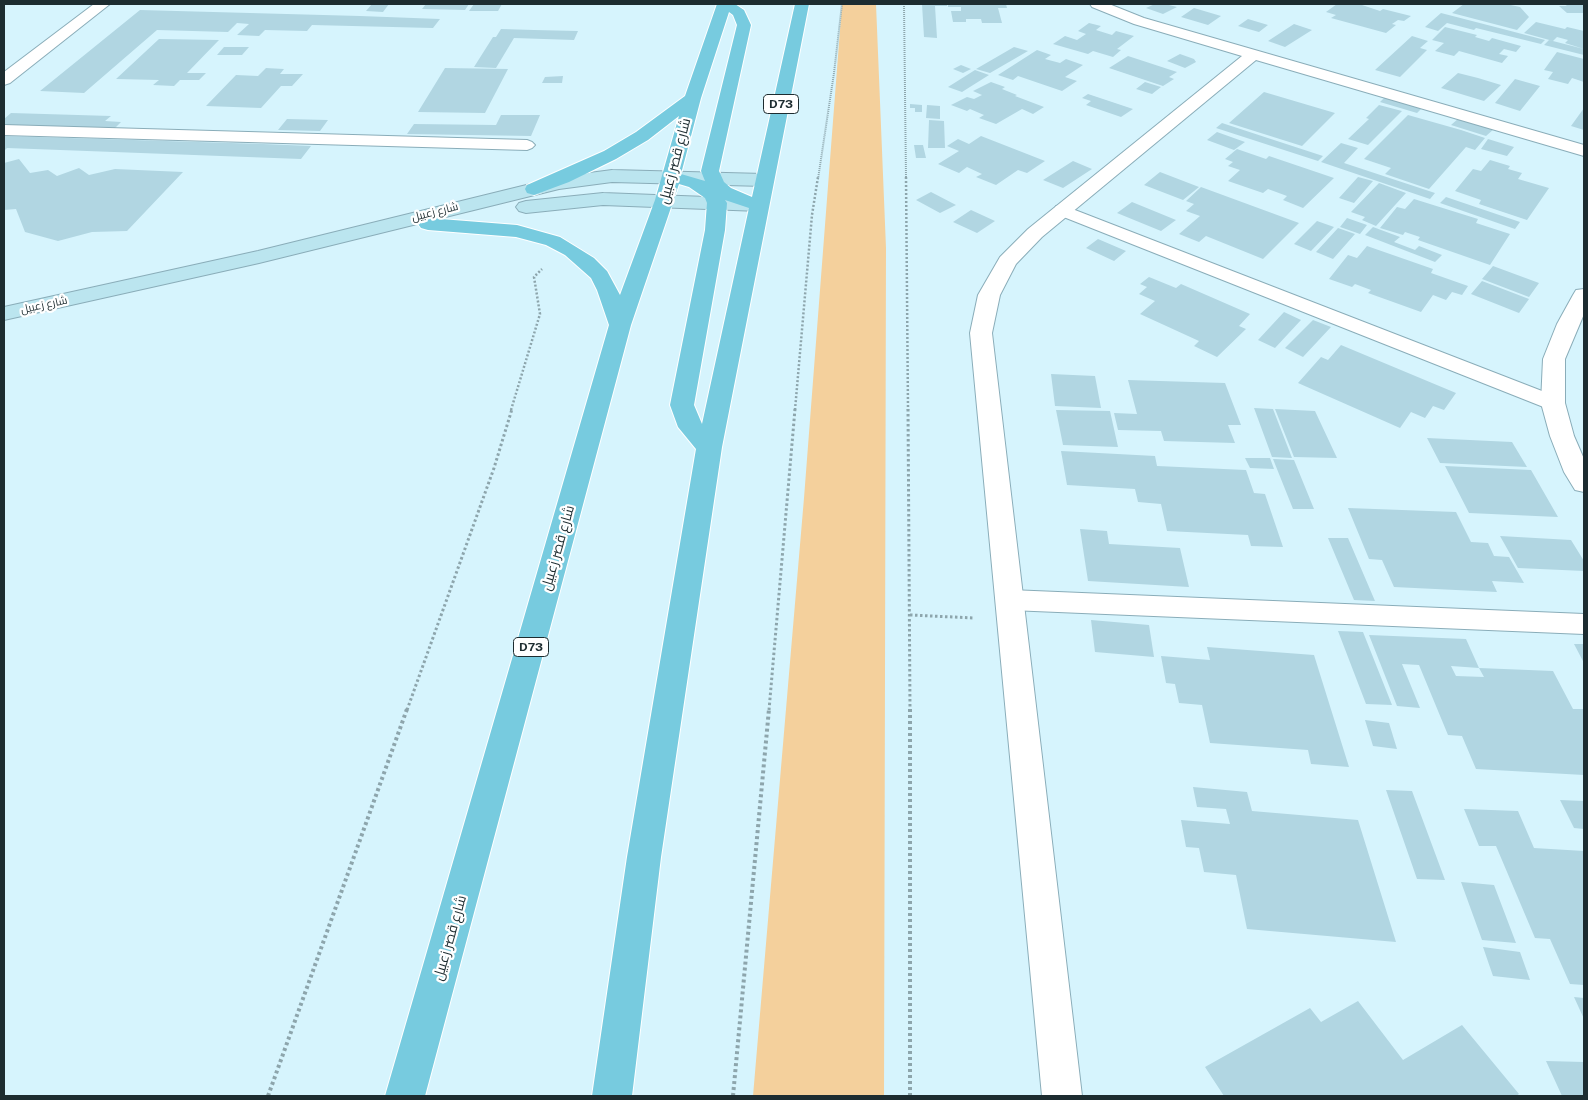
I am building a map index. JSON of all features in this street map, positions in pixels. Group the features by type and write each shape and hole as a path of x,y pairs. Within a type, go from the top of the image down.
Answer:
{"main road":[{"name":"شارع قصر زعبيل","path":"405,1096 620,325 668,189 693,98 725,4"},
{"path":"725,4 739,13 744,26 710,171 716,185 734,198 762,192"},
{"name":"D73","path":"612,1096 644,857 708,447 802,4"},
{"path":"534,189 562,178 642,136 693,98"},
{"path":"668,189 696,183 713,195 717,203 716,223 682,405 690,427 708,447"},
{"path":"428,224 497,228 553,241 572,250 600,275 608,290 620,325"}],"street":[{"path":"4,80 104,4"},
{"path":"1097,4 1139,21 1584,151"},
{"path":"1062,1096 981,333 989,294 1007,261 1062,210 1254,54"},
{"name":"شارع زعبيل","path":"4,314 260,257 534,189 612,176 668,189"},
{"path":"668,189 712,178 762,192"},
{"name":"شارع زعبيل","path":"260,257 346,243 428,224 516,208 603,199 668,189"},
{"path":"717,203 762,192"},
{"path":"1584,295 1568,324 1554,360 1554,403 1562,436 1584,483"}],"lane":[{"path":"4,130 527,145"},
{"path":"1062,210 1554,403"},
{"path":"1011,610 1584,624"}],"path":[{"path":"733,1096 753,898 812,215 834,73 842,4"},
{"path":"904,4 910,615 910,1096"},
{"path":"268,1096 494,468 540,314 534,277 550,259 535,252 553,241"},
{"path":"910,615 1011,610"}],"shaded area":[{"path":"842,4 876,4 886,248 884,1096 753,1096 804,498"}],"building":[{"path":"372,4 389,4 383,12 366,11"},
{"path":"426,4 469,4 465,10 422,9"},
{"path":"474,4 502,4 498,11 469,11"},
{"path":"922,4 947,4 947,6 935,6 937,38 924,37"},
{"path":"948,4 1006,4 1007,8 998,8 1002,23 982,23 981,19 966,19 966,22 953,22 951,11 961,11 961,7 948,7"},
{"path":"1155,4 1177,7 1163,14 1146,8"},
{"path":"1337,4 1359,4 1380,11 1383,9 1411,16 1404,21 1398,20 1392,24 1396,25 1386,33 1331,18 1336,15 1326,12"},
{"path":"1464,4 1506,4 1520,7 1529,17 1517,30 1452,13"},
{"path":"1564,4 1584,4 1584,13 1567,13 1559,6 1567,6"},
{"path":"1194,8 1221,16 1208,25 1181,17"},
{"path":"140,10 440,19 433,28 312,25 307,31 265,30 259,36 237,35 249,24 237,23 228,32 157,30 84,93 40,91"},
{"path":"1441,13 1545,40 1541,44 1447,23 1438,31 1425,27"},
{"path":"1248,19 1268,25 1259,32 1238,26"},
{"path":"1536,22 1565,29 1567,27 1584,31 1584,49 1565,43 1568,40 1557,37 1553,41 1524,33"},
{"path":"1089,23 1101,26 1096,30 1112,35 1116,31 1134,36 1117,49 1121,50 1113,57 1093,51 1088,54 1053,44 1065,36 1077,40 1086,34 1078,31"},
{"path":"1294,24 1312,30 1285,47 1268,41"},
{"path":"1445,27 1477,35 1475,37 1489,41 1492,38 1521,46 1516,52 1504,49 1499,54 1508,56 1502,63 1459,51 1454,56 1435,51 1444,43 1432,40"},
{"path":"501,29 578,31 574,40 514,38 496,68 474,67 493,37 496,37"},
{"path":"1412,36 1428,41 1420,48 1427,50 1400,77 1375,70"},
{"path":"159,39 219,40 187,73 206,73 199,80 180,80 174,86 153,85 159,80 116,79"},
{"path":"1549,40 1584,49 1584,55 1544,45"},
{"path":"224,47 249,47 242,55 217,55"},
{"path":"1014,47 1028,51 990,73 976,69"},
{"path":"1037,50 1051,55 1045,59 1060,63 1066,59 1083,65 1065,77 1077,81 1062,91 1018,76 1013,80 998,75"},
{"path":"1557,52 1584,59 1584,82 1572,78 1568,84 1548,79 1553,72 1544,70"},
{"path":"1180,54 1194,59 1196,62 1185,68 1167,61"},
{"path":"1128,56 1177,72 1169,77 1174,79 1163,86 1109,68"},
{"path":"961,65 971,69 963,73 953,69"},
{"path":"266,68 284,69 280,74 303,74 292,86 281,86 261,108 206,106 236,75 258,76"},
{"path":"445,68 508,69 485,113 418,112"},
{"path":"975,70 989,75 962,92 948,87"},
{"path":"1458,73 1501,85 1484,101 1441,88"},
{"path":"563,76 562,83 542,83 545,77"},
{"path":"1515,79 1540,86 1520,111 1495,103"},
{"path":"991,82 1005,87 1002,89 1017,95 1015,96 1044,107 1033,114 1022,109 996,124 979,118 984,115 970,109 967,111 951,105 967,97 974,99 982,95 973,91"},
{"path":"1145,82 1161,87 1152,94 1136,89"},
{"path":"1264,92 1335,113 1302,146 1229,123"},
{"path":"1088,94 1133,109 1121,117 1086,105 1091,101 1082,98"},
{"path":"1385,97 1422,108 1417,113 1380,102"},
{"path":"910,104 922,105 922,112 915,112 915,108 910,108"},
{"path":"927,105 940,106 940,119 926,118"},
{"path":"1379,105 1402,111 1368,145 1348,139 1369,119 1366,118"},
{"path":"1584,108 1584,130 1571,126"},
{"path":"11,113 111,116 105,121 121,122 115,128 4,125 4,119"},
{"path":"501,115 540,115 531,136 407,134 414,124 496,125"},
{"path":"1408,115 1485,138 1475,150 1466,147 1429,189 1385,174 1391,168 1364,159"},
{"path":"1459,118 1494,129 1486,136 1451,125"},
{"path":"287,119 328,120 320,131 278,130"},
{"path":"929,120 944,121 945,148 928,148"},
{"path":"1222,123 1323,156 1318,161 1216,128"},
{"path":"1217,132 1245,142 1234,150 1207,140"},
{"path":"4,136 311,146 301,159 7,148 4,151"},
{"path":"981,136 1045,161 1027,173 1018,170 996,185 976,177 982,174 967,167 959,173 938,164 959,151 947,146 958,139 969,144"},
{"path":"1488,139 1514,147 1507,156 1481,149"},
{"path":"1341,143 1358,148 1344,163 1435,193 1430,199 1321,162"},
{"path":"914,145 923,145 926,158 916,158"},
{"path":"1237,149 1266,159 1269,156 1334,178 1303,208 1283,200 1287,196 1268,189 1263,193 1228,181 1240,170 1228,166 1233,162 1225,159"},
{"path":"19,159 30,173 48,170 57,176 79,168 89,175 115,169 183,172 127,231 92,232 58,241 25,232 16,209 4,210 4,163"},
{"path":"1490,160 1510,166 1508,169 1522,173 1518,179 1549,188 1527,220 1479,204 1481,200 1455,191 1473,169 1481,171"},
{"path":"1073,161 1092,169 1063,188 1043,180"},
{"path":"1160,172 1199,187 1183,200 1144,185"},
{"path":"1358,177 1373,181 1354,203 1339,198"},
{"path":"1379,183 1406,193 1376,226 1362,220 1365,217 1351,212"},
{"path":"1201,187 1299,223 1263,259 1206,236 1199,242 1179,234 1200,216 1186,211 1194,204 1186,201"},
{"path":"931,192 956,205 940,213 916,200"},
{"path":"1446,197 1520,222 1515,229 1440,203"},
{"path":"1414,199 1478,219 1476,223 1510,234 1490,265 1418,240 1420,237 1405,232 1403,235 1380,228 1397,207 1405,209"},
{"path":"1132,202 1176,220 1161,231 1117,213"},
{"path":"971,210 995,221 977,233 953,222"},
{"path":"1347,218 1367,225 1360,234 1340,227"},
{"path":"1317,221 1334,227 1311,251 1294,244"},
{"path":"1373,227 1400,237 1394,242 1415,250 1419,246 1442,255 1435,262 1365,235"},
{"path":"1338,228 1355,234 1333,259 1316,252"},
{"path":"1098,239 1126,251 1114,261 1086,248"},
{"path":"1367,246 1433,269 1431,273 1468,286 1462,295 1452,292 1446,300 1433,295 1421,312 1368,293 1371,290 1355,284 1352,287 1329,279 1348,255 1357,258"},
{"path":"1493,266 1539,283 1529,297 1482,279"},
{"path":"1149,277 1176,288 1181,284 1250,314 1239,326 1246,329 1217,357 1194,346 1199,341 1140,314 1155,301 1139,294 1147,287 1140,284"},
{"path":"1482,281 1529,299 1519,313 1471,294"},
{"path":"1284,312 1301,320 1275,348 1258,340"},
{"path":"1313,320 1331,327 1303,357 1285,348"},
{"path":"1341,345 1456,393 1444,410 1433,406 1425,418 1411,412 1400,428 1298,383 1321,357 1328,360"},
{"path":"1051,374 1095,376 1101,408 1055,406"},
{"path":"1128,380 1225,383 1241,425 1228,425 1235,443 1164,441 1161,431 1118,430 1114,413 1137,414"},
{"path":"1254,408 1273,409 1292,458 1272,457"},
{"path":"1275,409 1315,411 1337,458 1294,457"},
{"path":"1056,410 1110,411 1118,447 1063,445"},
{"path":"1427,438 1512,442 1527,467 1440,463"},
{"path":"1061,451 1155,456 1157,466 1246,470 1254,493 1265,494 1283,547 1251,546 1248,535 1167,531 1161,504 1138,502 1135,489 1067,485"},
{"path":"1245,458 1270,458 1274,469 1250,468"},
{"path":"1273,459 1294,460 1314,509 1293,509"},
{"path":"1445,466 1531,470 1558,517 1469,513"},
{"path":"1348,508 1456,512 1471,542 1488,543 1494,556 1509,557 1524,583 1492,581 1497,592 1394,587 1382,560 1369,559"},
{"path":"1080,529 1107,531 1109,544 1180,548 1189,587 1088,581"},
{"path":"1500,536 1571,540 1584,561 1584,571 1518,568"},
{"path":"1328,538 1348,538 1375,601 1354,600"},
{"path":"1091,620 1149,625 1154,657 1095,652"},
{"path":"1338,631 1363,632 1392,705 1366,704"},
{"path":"1369,635 1466,639 1479,668 1553,671 1573,709 1584,709 1584,775 1476,769 1462,736 1448,735 1419,665 1402,664 1420,708 1397,706","holes":["1451,666 1479,668 1484,677 1456,676"]},
{"path":"1574,644 1584,644 1584,663"},
{"path":"1207,647 1314,655 1349,767 1311,764 1308,750 1210,743 1202,705 1179,703 1175,684 1166,683 1161,656 1210,660"},
{"path":"1365,720 1389,723 1397,749 1373,746"},
{"path":"1193,787 1247,792 1252,811 1358,820 1396,942 1247,929 1236,875 1204,872 1199,848 1186,847 1181,820 1230,824 1226,809 1197,807"},
{"path":"1386,790 1412,791 1445,880 1417,879"},
{"path":"1560,800 1584,801 1584,829 1574,828"},
{"path":"1464,809 1518,811 1534,848 1584,851 1584,985 1570,984 1550,939 1535,938 1496,846 1479,846"},
{"path":"1461,882 1494,885 1516,943 1482,940"},
{"path":"1483,947 1520,952 1530,980 1493,976"},
{"path":"1574,997 1584,998 1584,1019"},
{"path":"1358,1001 1403,1060 1462,1025 1519,1094 1516,1096 1224,1096 1205,1067 1310,1008 1321,1022"},
{"path":"1546,1061 1584,1062 1584,1096 1562,1096"}]}
